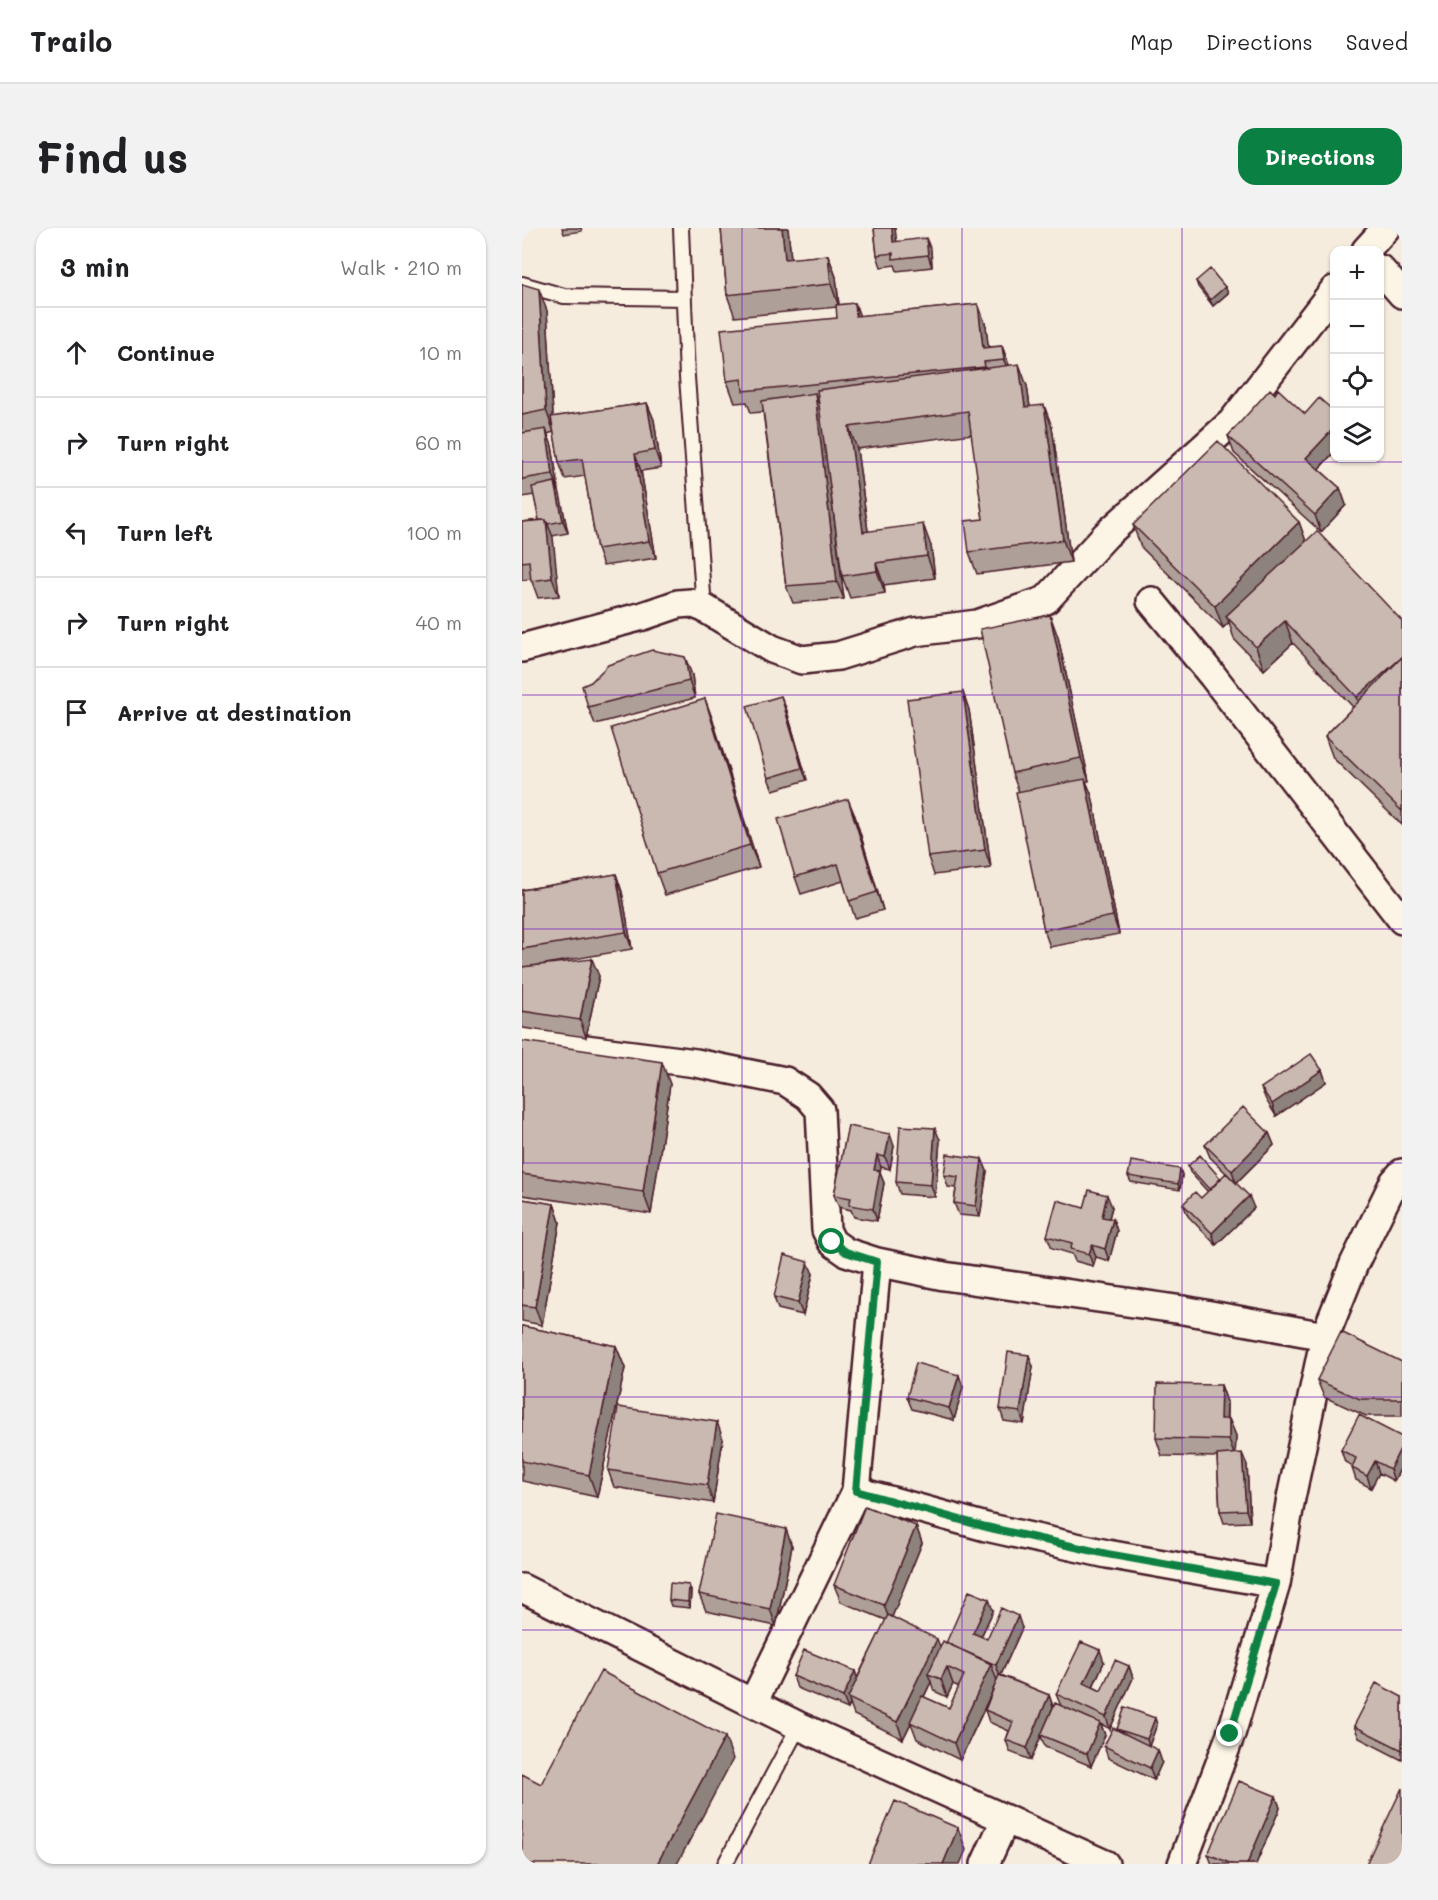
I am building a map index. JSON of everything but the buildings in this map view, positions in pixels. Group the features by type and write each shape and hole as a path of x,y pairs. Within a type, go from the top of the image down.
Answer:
{"street":[{"path":"1370,246 1386,228"},
{"path":"1384,274 1402,294"},
{"path":"522,648 643,616 678,604 691,603 704,608 772,649 801,660 838,656 915,632 977,624 1046,600 1106,535 1232,422 1330,296"},
{"path":"1151,601 1212,675 1402,920"},
{"path":"522,1041 696,1063 784,1081 808,1096 820,1110 826,1230 832,1242 846,1252 877,1262 944,1276 1184,1310 1325,1336"},
{"path":"1182,1864 1230,1734 1276,1584 1291,1498 1325,1336 1354,1264 1394,1182 1402,1173"},
{"path":"753,1703 856,1491 877,1262"},
{"path":"856,1491 986,1527 1107,1554 1276,1584"},
{"path":"522,1588 799,1726 1105,1864"},
{"path":"985,1864 1005,1820"}],"lane":[{"path":"681,228 687,378 704,608"},
{"path":"522,284 564,296 684,298"},
{"path":"725,1864 799,1726"}],"route":[{"path":"832,1242 846,1252 877,1262 856,1491 986,1527 1107,1554 1276,1584 1230,1734"}]}
